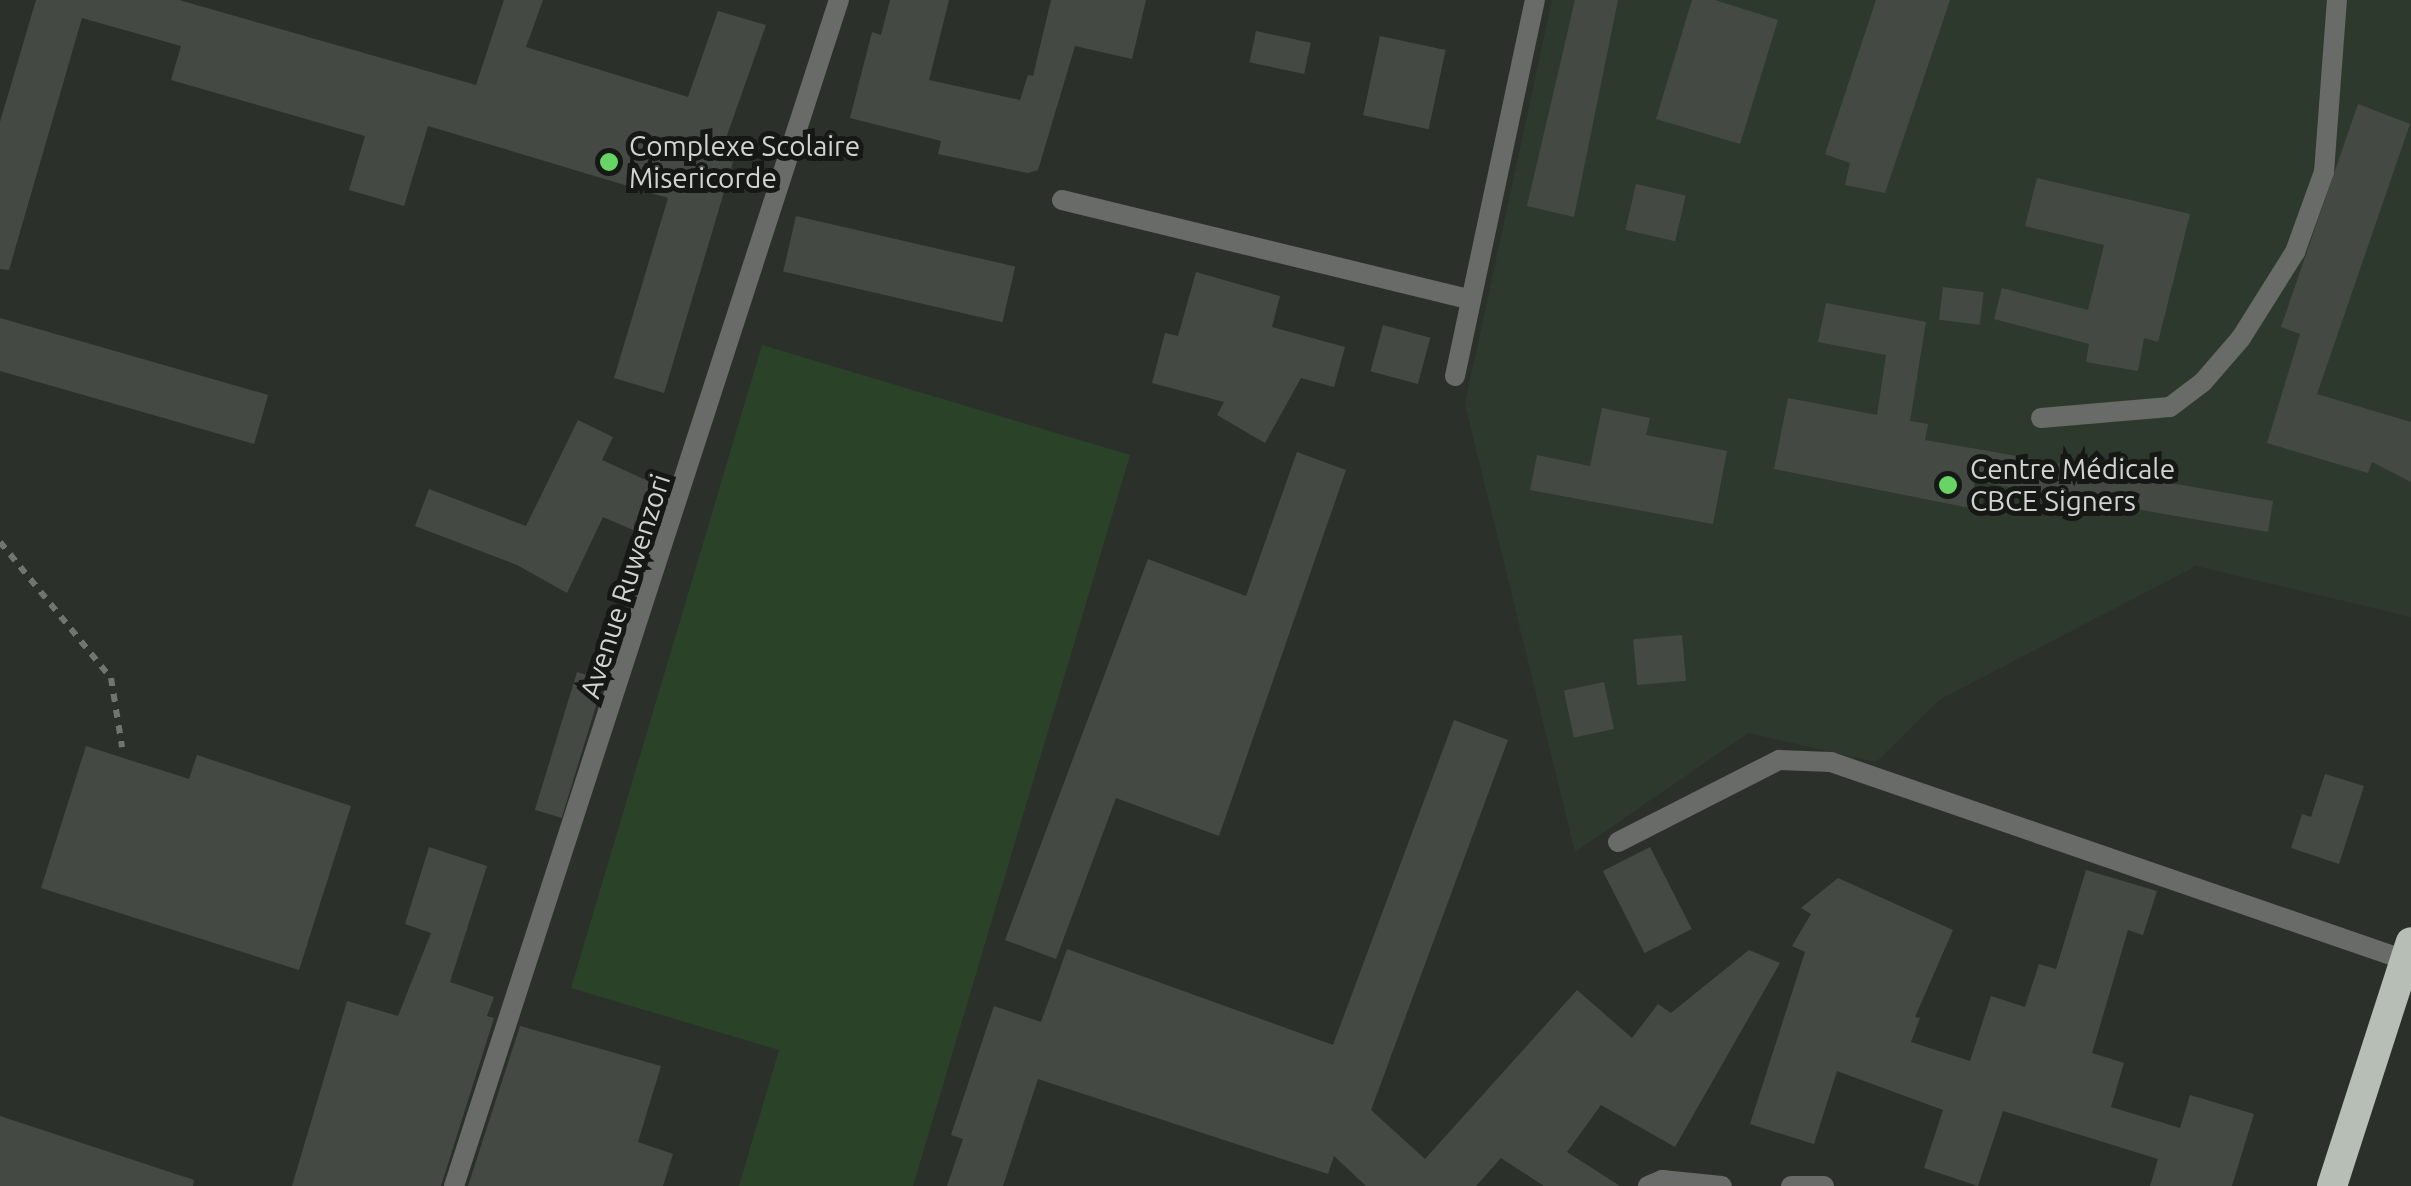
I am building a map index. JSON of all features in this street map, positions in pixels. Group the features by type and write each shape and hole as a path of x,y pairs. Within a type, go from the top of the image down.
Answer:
{"highway":[{"path":"2332,1186 2408,951"}],"street":[{"name":"Avenue Ruwenzori","path":"454,1186 839,0"},
{"path":"1455,376 1535,0"},
{"path":"2041,418 2170,407 2204,382 2240,338 2295,252 2324,172 2337,0"},
{"path":"1062,200 1471,300"},
{"path":"1618,842 1779,760 1831,762 2408,951"},
{"path":"1648,1186 1662,1180 1722,1186"},
{"path":"1791,1186 1824,1186"}],"path":[{"path":"0,542 111,678 122,747"}],"shaded area":[{"name":"Centre Médicale CBCE Signers","path":"1552,0 2411,0 2411,617 2196,566 1939,700 1876,762 1748,733 1575,852 1465,404"}],"green space":[{"path":"762,345 1130,455 913,1186 739,1186 779,1050 571,988"}],"building":[{"path":"36,0 179,0 476,85 504,0 543,0 526,47 688,97 718,11 766,25 719,158 733,162 664,393 614,378 668,198 428,126 404,206 349,190 365,136 171,80 181,46 82,18 9,270 0,269 0,122"},
{"path":"890,0 949,0 929,80 1020,100 1028,75 1033,76 1051,0 1146,0 1132,59 1075,46 1038,170 1028,173 938,154 941,141 850,118 872,32 881,35"},
{"path":"1575,0 1618,0 1574,217 1527,206"},
{"path":"1692,0 1715,0 1778,20 1740,144 1656,119"},
{"path":"1876,0 1950,0 1885,193 1845,185 1850,163 1825,154"},
{"path":"1256,31 1311,43 1304,74 1249,62"},
{"path":"1380,36 1446,50 1429,129 1363,115"},
{"path":"2358,104 2410,124 2317,394 2411,422 2411,482 2372,462 2368,473 2267,443 2300,334 2281,327"},
{"path":"2037,178 2190,214 2158,342 2144,338 2138,371 2086,362 2089,344 1994,319 2002,288 2088,310 2104,245 2025,226"},
{"path":"1636,184 1686,195 1675,241 1625,230"},
{"path":"796,216 1015,267 1002,322 783,272"},
{"path":"1196,272 1280,296 1272,327 1345,347 1334,387 1301,378 1265,443 1217,415 1224,402 1152,383 1165,333 1178,336"},
{"path":"1943,287 1984,292 1980,325 1939,320"},
{"path":"1826,303 1926,322 1910,421 1928,424 1925,440 2273,501 2268,532 1975,481 1970,508 1774,469 1788,398 1877,415 1886,355 1818,342"},
{"path":"0,318 268,395 254,444 0,371"},
{"path":"1383,325 1430,338 1418,384 1371,371"},
{"path":"1602,408 1650,418 1646,435 1727,451 1713,524 1530,490 1537,455 1590,466"},
{"path":"578,420 613,437 602,460 661,487 640,533 603,517 567,593 517,565 415,526 429,489 526,526"},
{"path":"1297,452 1346,470 1219,836 1116,798 1056,959 1005,940 1148,559 1246,596"},
{"path":"1682,635 1686,681 1637,685 1633,639"},
{"path":"577,672 604,680 562,818 535,810"},
{"path":"1604,682 1614,729 1574,737 1564,691"},
{"path":"1454,720 1508,740 1371,1110 1425,1159 1577,990 1632,1038 1658,1004 1671,1013 1749,950 1780,963 1675,1147 1601,1105 1567,1152 1620,1186 1544,1186 1501,1158 1476,1186 1366,1186 1334,1156 1328,1174 1038,1079 1003,1186 947,1186 963,1139 951,1135 994,1006 1041,1022 1067,949 1333,1045"},
{"path":"86,746 189,779 197,755 351,806 299,970 41,888"},
{"path":"2325,774 2364,786 2339,864 2291,848 2302,814 2311,817"},
{"path":"429,847 487,866 450,982 494,997 487,1016 494,1018 441,1186 292,1186 347,1001 398,1016 431,933 405,924"},
{"path":"1650,847 1692,929 1645,953 1603,871"},
{"path":"2086,870 2157,891 2143,935 2128,930 2092,1053 2124,1063 2111,1107 2180,1128 2190,1095 2254,1114 2232,1186 2150,1186 2158,1159 2003,1111 1978,1186 1924,1168 1943,1110 1837,1071 1814,1144 1750,1124 1805,952 1792,946 1811,914 1801,908 1838,878 1953,930 1915,1017 1920,1018 1911,1042 1970,1061 1991,996 2025,1007 2039,964 2056,969"},
{"path":"520,1026 661,1066 638,1142 673,1154 663,1186 468,1186"},
{"path":"0,1116 194,1180 193,1186 0,1186"}],"place":[{"name":"Complexe Scolaire Misericorde","path":"609,162"},
{"name":"Centre Médicale CBCE Signers","path":"1948,485"}]}
